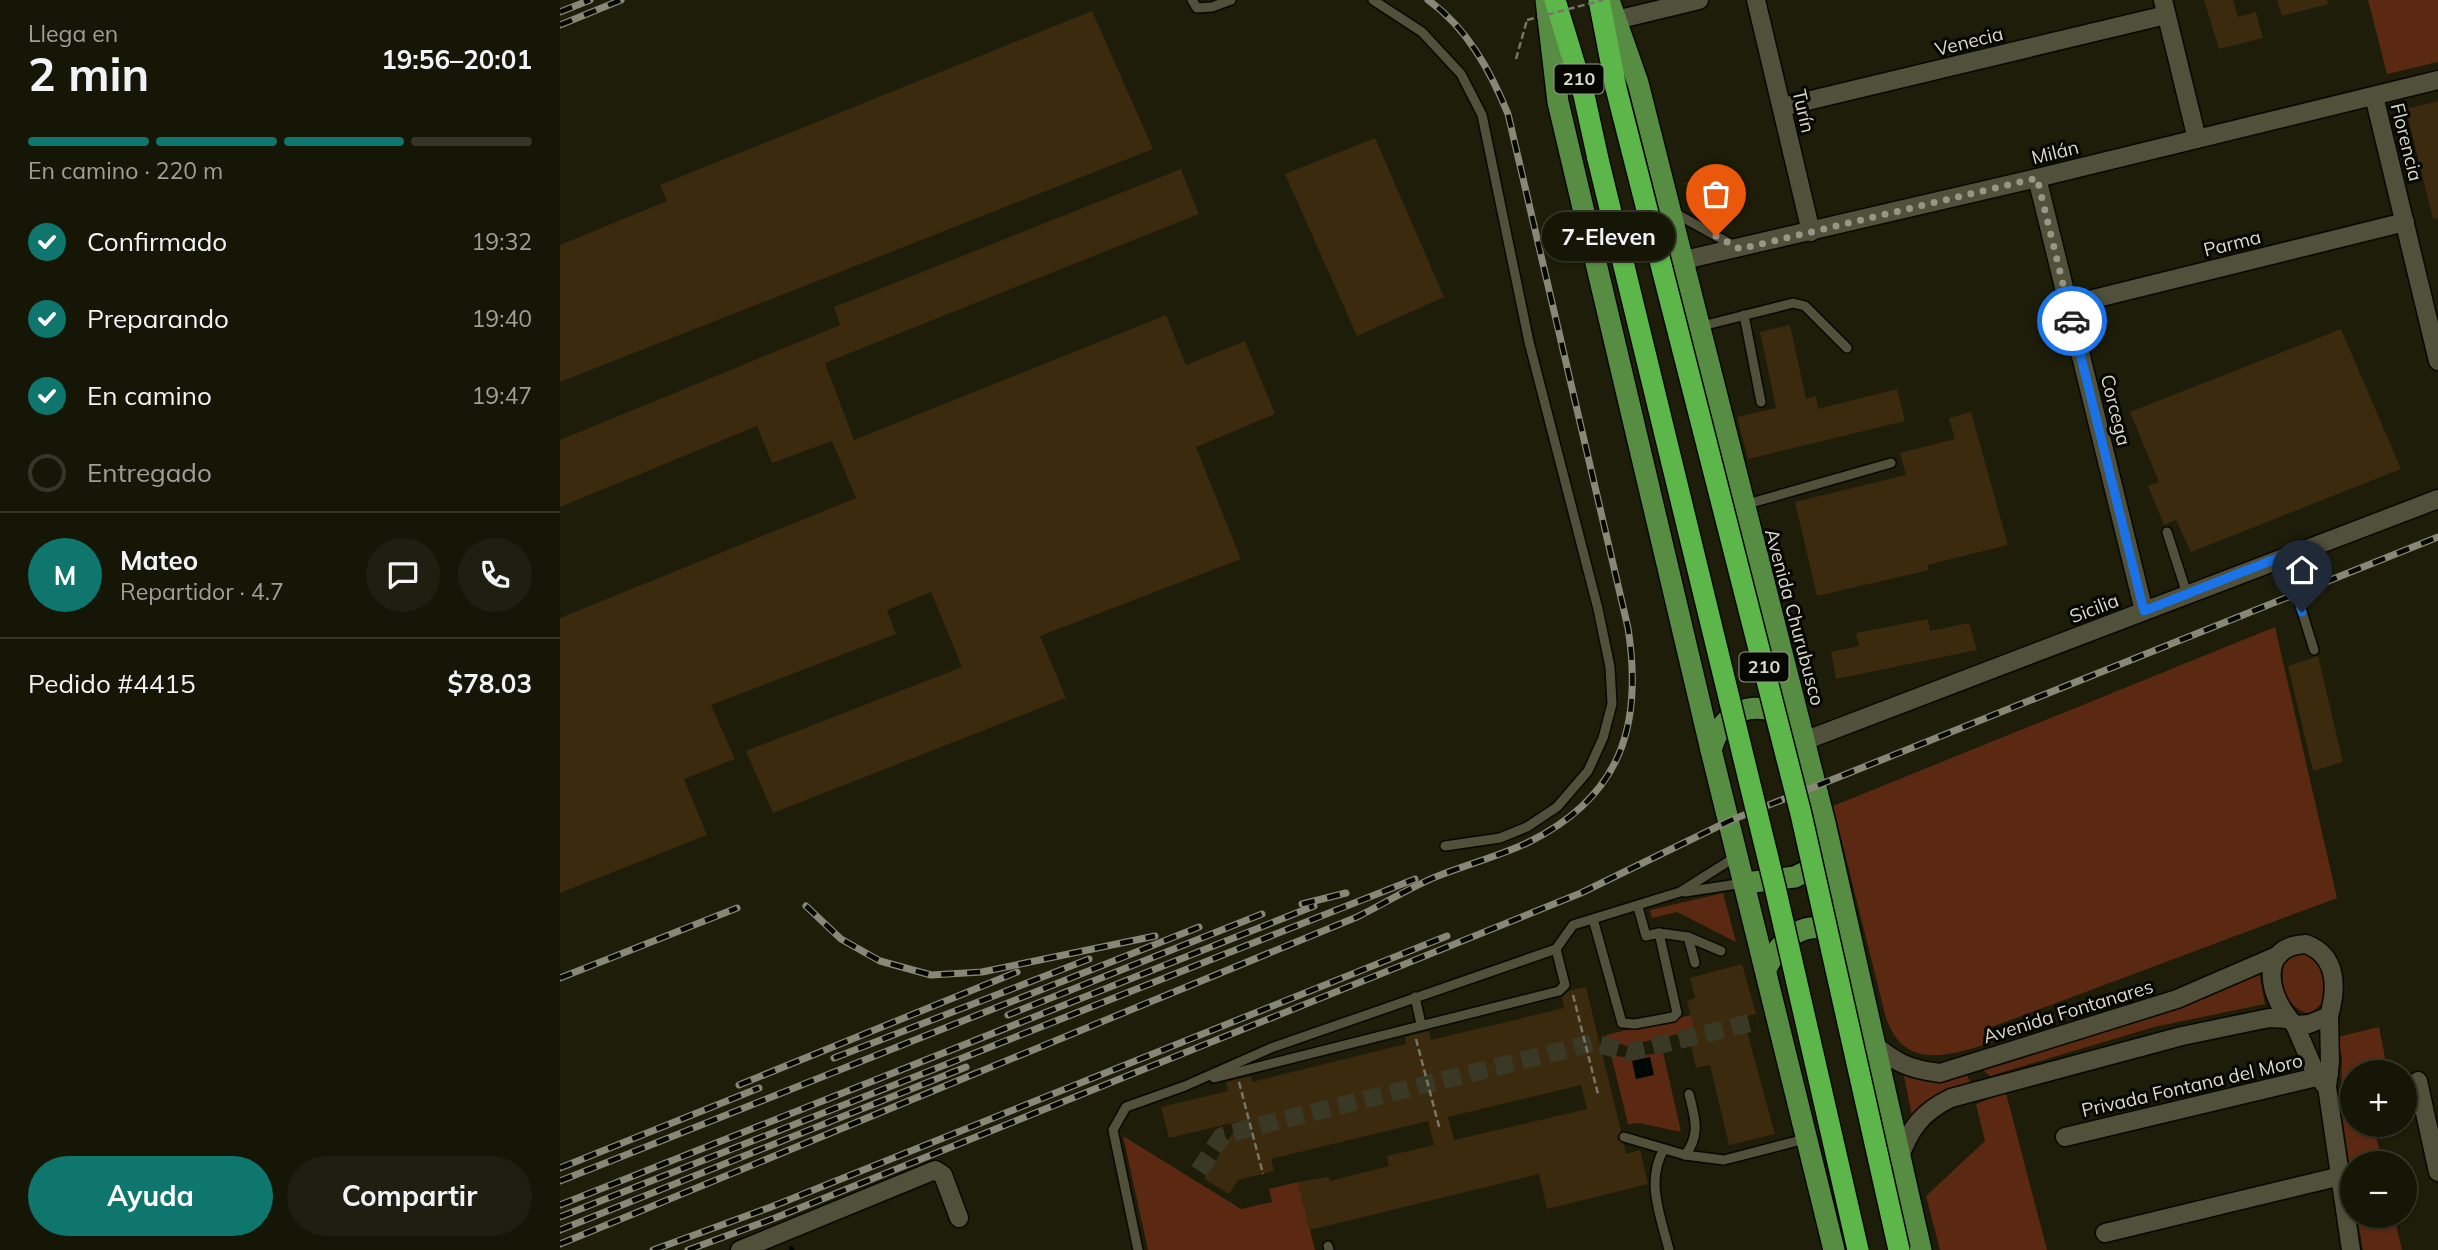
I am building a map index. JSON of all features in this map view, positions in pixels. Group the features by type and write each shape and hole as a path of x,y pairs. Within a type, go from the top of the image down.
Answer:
{"highway":[{"name":"210","path":"1555,0 1584,95 1775,887 1858,1250"},
{"name":"210","path":"1601,0 1616,88 1801,814 1899,1250"}],"main road":[{"path":"1546,0 1558,102 1711,750 1739,855 1834,1250"},
{"name":"Avenida Churubusco","path":"1613,10 1638,83 1680,261 1802,734 1921,1250"},
{"path":"1711,750 1723,722 1752,708 1768,708 1787,716 1802,734"},
{"path":"1745,883 1795,877 1821,865 1831,855"},
{"path":"1766,969 1785,938 1803,930 1823,928 1838,934 1850,944"}],"street":[{"path":"1613,10 1699,0"},
{"name":"Turín","path":"1756,0 1811,232"},
{"path":"2165,7 2197,139"},
{"name":"Venecia","path":"1782,107 2165,7"},
{"name":"Milán","path":"1680,261 1740,249 2438,80"},
{"name":"Florencia","path":"2374,96 2437,351"},
{"name":"Corcega","path":"2037,178 2144,611"},
{"name":"Parma","path":"2068,305 2405,222"},
{"name":"Sicilia","path":"1802,734 2144,611 2285,555 2438,499"},
{"path":"2325,1079 2274,999 2273,964 2279,955 2294,945 2306,944 2316,948 2328,960 2334,977 2335,996 2329,1016 2325,1079 2340,1170"},
{"name":"Avenida Fontanares","path":"1871,1042 1895,1062 1917,1070 1940,1073 2177,999 2279,955"},
{"path":"1899,1159 1915,1122 1930,1108 1977,1089 2234,1024 2309,1024 2329,1016"},
{"path":"1970,1063 1977,1089"},
{"name":"Privada Fontana del Moro","path":"2066,1137 2325,1079"},
{"path":"2418,1081 2438,1172"},
{"path":"740,1250 935,1170 943,1175 959,1218"},
{"path":"2105,1233 2340,1176"},
{"path":"2348,1228 2351,1250"}],"lane":[{"path":"1192,0 1197,8 1212,8 1231,0"},
{"path":"1373,0 1422,32 1461,74 1482,115 1529,342 1598,609 1610,667 1612,704 1603,738 1588,771 1557,807 1527,827 1500,838 1445,846"},
{"path":"1667,209 1740,249"},
{"path":"1697,328 1793,303 1805,306 1847,348"},
{"path":"1744,315 1761,402"},
{"path":"1742,505 1891,463"},
{"path":"2166,532 2188,594"},
{"path":"2285,555 2314,650"},
{"path":"1680,892 1739,855"},
{"path":"1138,1250 1115,1145 1115,1122 1126,1107 1185,1086 1271,1048 1556,949 1573,925 1680,892 1745,883"},
{"path":"1638,907 1646,936 1659,933 1688,937 1721,951"},
{"path":"1594,919 1622,1023 1635,1024 1673,1017 1677,1013 1659,933"},
{"path":"1688,937 1695,963"},
{"path":"1185,1086 1564,988 1556,949"},
{"path":"1415,998 1418,1027"},
{"path":"1685,1155 1693,1146 1697,1129 1689,1094"},
{"path":"1624,1137 1685,1155 1724,1160 1807,1139"},
{"path":"1664,1149 1654,1172 1654,1186 1669,1250"}],"path":[{"path":"1516,59 1527,20 1601,0"},
{"path":"1572,990 1598,1094"},
{"path":"1418,1027 1440,1130"},
{"path":"1237,1074 1263,1174"}],"shaded area":[{"path":"2368,0 2438,0 2438,62 2387,74"},
{"path":"2275,627 2337,898 1989,1028 1993,1042 1961,1051 1931,1055 1917,1053 1905,1046 1894,1035 1886,1018 1833,806"},
{"path":"1723,893 1736,942 1677,912 1652,918 1650,910"},
{"path":"2303,946 2326,970 2324,1001 2313,1012 2306,1013 2287,997 2283,981 2286,956"},
{"path":"2259,971 2265,1004 2154,1027 1990,1076 1984,1071 1986,1066"},
{"path":"1691,1015 1695,1030 1626,1046 1607,1039 1606,1035"},
{"path":"2379,1027 2385,1060 2342,1060 2337,1037"},
{"path":"1663,1052 1681,1132 1639,1123 1628,1124 1611,1055 1630,1058"},
{"path":"1650,1057 1654,1075 1636,1079 1632,1061"},
{"path":"1903,1071 1966,1072 1970,1082 1931,1100 1912,1116"},
{"path":"2006,1093 2047,1250 1940,1250 1926,1196 1985,1141 1976,1104"},
{"path":"1123,1136 1241,1209 1272,1202 1269,1189 1298,1182 1315,1250 1148,1250"},
{"path":"2345,1137 2376,1137 2379,1151 2347,1151"},
{"path":"2359,1228 2397,1228 2402,1250 2363,1250"}],"building":[{"path":"2204,0 2233,0 2238,17 2256,12 2263,38 2219,49"},
{"path":"2277,0 2327,0 2328,4 2282,16"},
{"path":"1092,11 1153,149 560,382 560,245 667,201 660,185"},
{"path":"2438,101 2438,218 2433,219 2406,109"},
{"path":"1375,138 1444,297 1357,336 1285,174"},
{"path":"1181,169 1199,214 825,363 854,440 1166,315 1186,365 1245,341 1275,414 1196,447 1241,559 1040,636 1066,698 773,813 746,751 962,667 931,592 887,610 896,634 711,705 735,759 684,779 707,835 560,893 560,618 856,498 832,441 772,463 757,426 560,507 560,440 840,325 834,307"},
{"path":"1725,174 1735,218 1683,183"},
{"path":"1790,325 1806,399 1816,396 1818,409 1897,389 1905,421 1748,459 1737,417 1776,408 1760,332"},
{"path":"2341,329 2401,469 2191,552 2176,520 2164,525 2148,486 2159,482 2130,412"},
{"path":"1971,412 2008,545 1927,565 1929,570 1817,596 1795,502 1906,475 1900,453 1955,439 1949,418"},
{"path":"1928,619 1930,631 1969,623 1977,650 1836,679 1831,652 1859,646 1856,633"},
{"path":"2318,656 2343,762 2313,771 2288,666"},
{"path":"1742,964 1756,1014 1743,1017 1775,1134 1729,1145 1710,1065 1696,1068 1690,1041 1697,1039 1687,1001 1695,998 1690,978"},
{"path":"1586,987 1621,1131 1617,1139 1624,1144 1626,1154 1640,1150 1648,1184 1547,1209 1539,1174 1310,1230 1298,1182 1329,1177 1330,1181 1389,1166 1387,1156 1434,1145 1428,1121 1271,1159 1274,1171 1238,1180 1229,1194 1204,1179 1240,1121 1169,1138 1161,1107 1228,1091 1226,1082 1251,1076 1252,1082 1406,1044 1405,1037 1429,1031 1431,1040 1564,1008 1562,997 1569,991","holes":["1581,1085 1587,1109 1454,1140 1448,1117"]}],"tunnel":[{"path":"1199,1171 1222,1136 1242,1130 1593,1043 1629,1052 1758,1021"}],"railway":[{"path":"560,12 590,0"},
{"path":"560,25 621,0"},
{"path":"560,1244 1357,917 1438,876 1518,847 1561,824 1586,803 1605,779 1619,754 1628,726 1632,695 1628,628 1508,114 1476,51 1454,23 1428,0"},
{"path":"688,1250 775,1218 1581,893 1729,821 2438,537"},
{"path":"560,1217 1415,879"},
{"path":"1302,904 1346,893"},
{"path":"806,906 841,939 880,961 931,975 982,972 1155,936"},
{"path":"560,1205 1314,906"},
{"path":"560,978 737,908"},
{"path":"1008,1015 1262,914"},
{"path":"560,1181 1199,927"},
{"path":"653,1250 771,1207 1447,936"},
{"path":"834,1058 1089,959"},
{"path":"739,1085 1017,972"},
{"path":"560,1230 966,1067"},
{"path":"560,1168 759,1088"}],"way so far":[{"path":"1716,236 1740,249 2037,178 2072,321"}],"place":[{"name":"7-Eleven","path":"1716,236"}],"route":[{"path":"2072,321 2144,611 2285,555 2302,612"}]}
